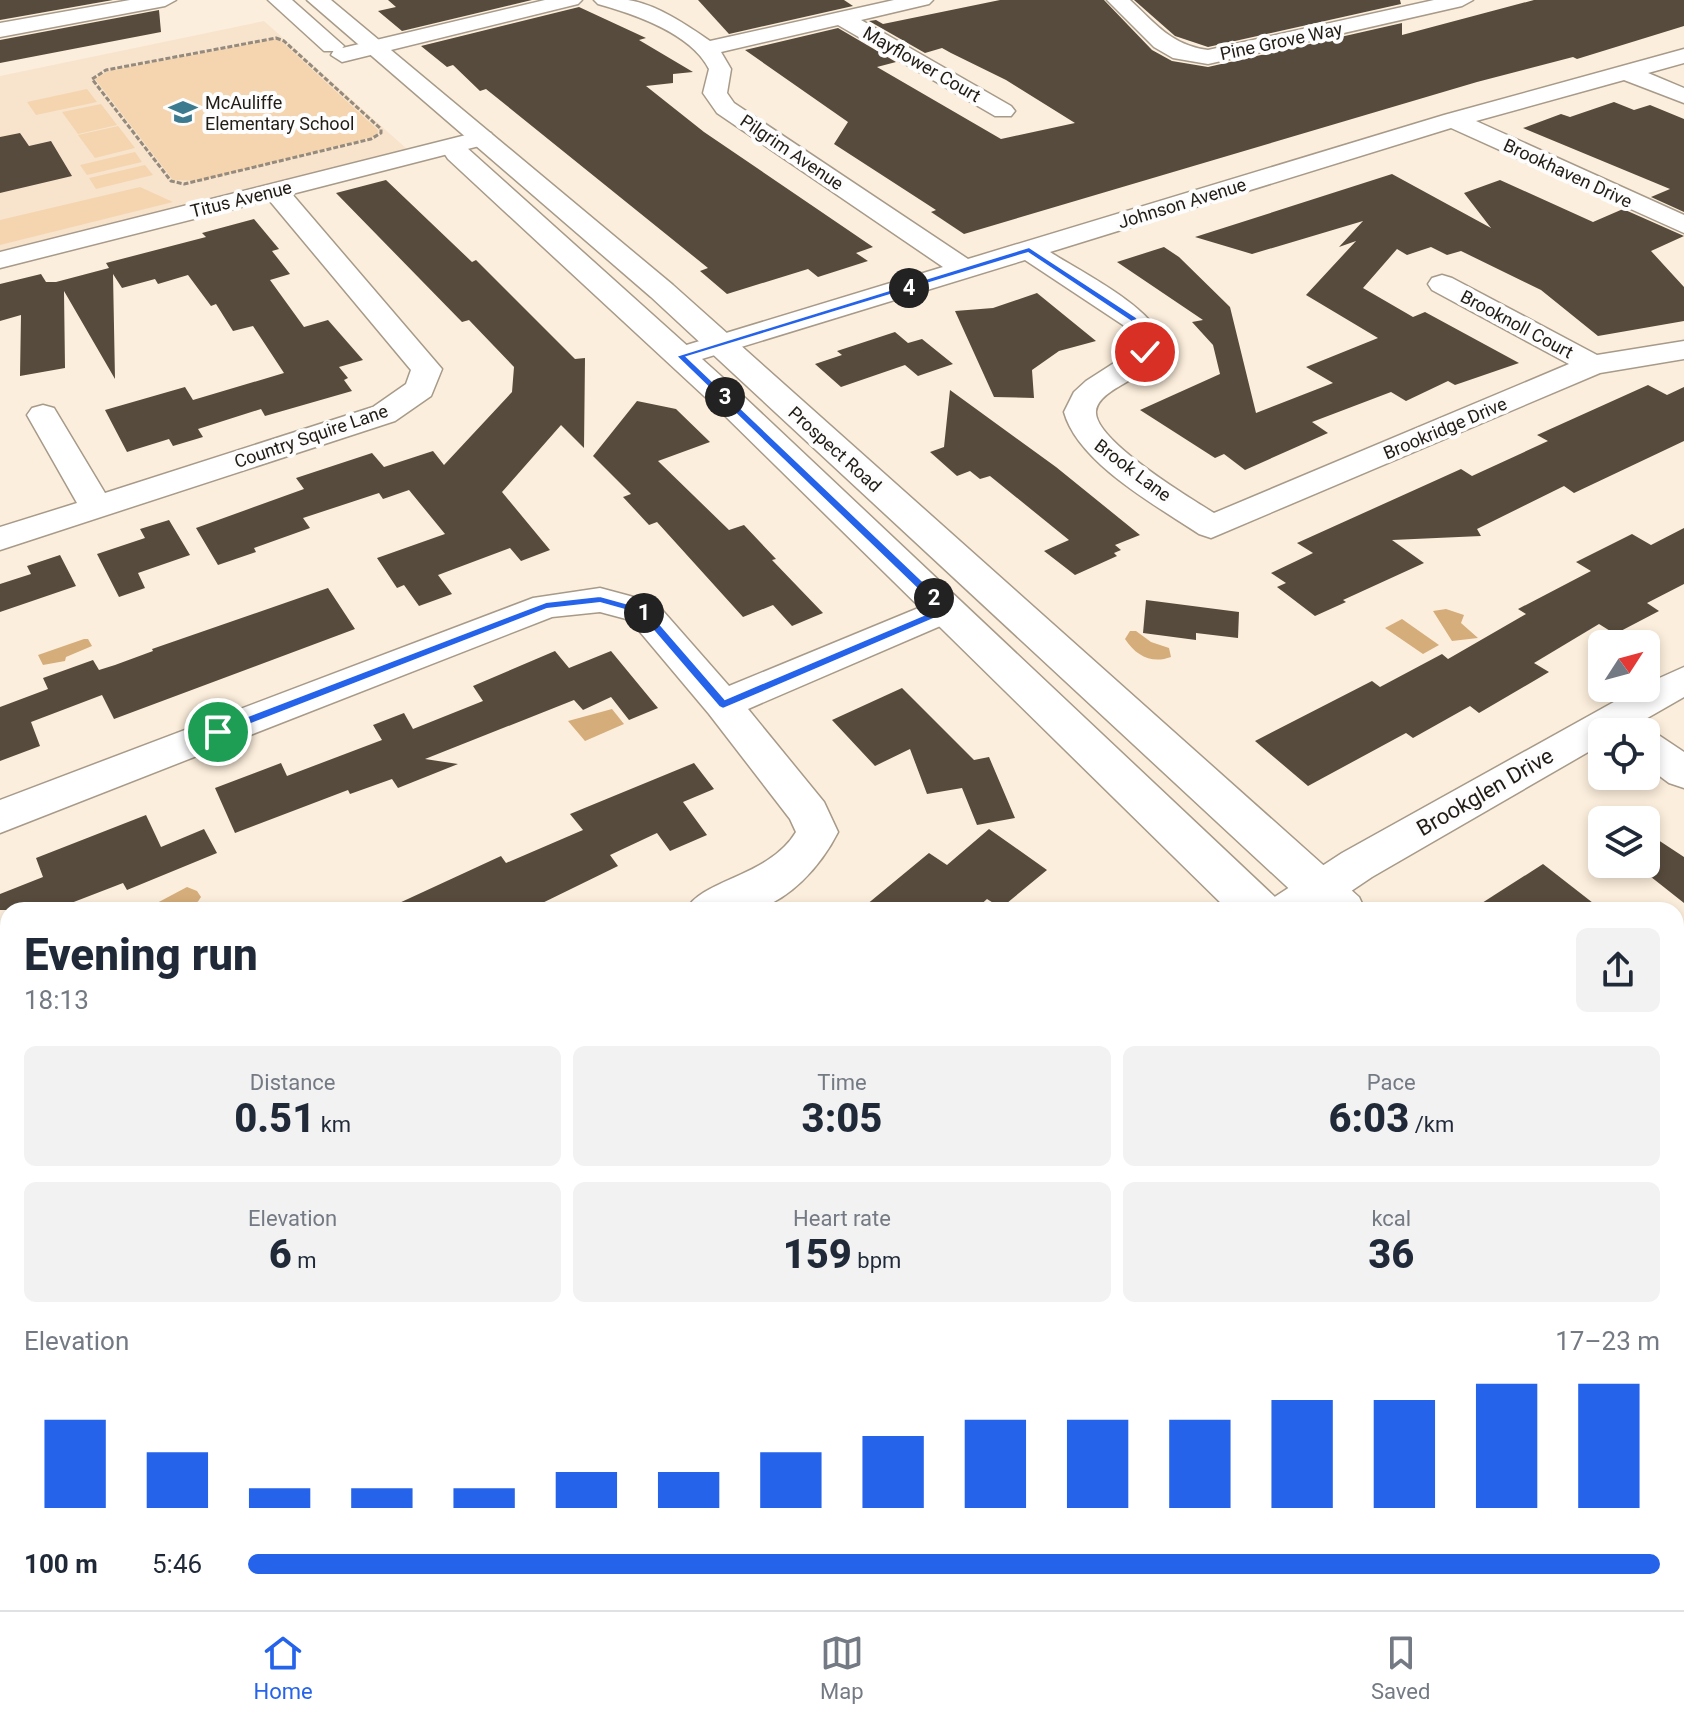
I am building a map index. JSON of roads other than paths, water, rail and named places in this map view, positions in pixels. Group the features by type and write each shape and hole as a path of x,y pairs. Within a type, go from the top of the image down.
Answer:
{"main road":[{"path":"279,0 351,62"},
{"name":"Prospect Road","path":"318,0 662,291 1316,902"},
{"name":"Prospect Road","path":"427,127 681,356 1250,902"}],"street":[{"path":"0,30 108,5 165,0"},
{"path":"351,62 374,48 571,0"},
{"path":"605,0 659,18 705,49 922,0"},
{"name":"Pine Grove Way","path":"1118,0 1162,42 1181,53 1208,57 1313,36 1462,0"},
{"path":"1366,0 1397,14"},
{"name":"Mayflower Court","path":"841,18 1003,111"},
{"name":"Pilgrim Avenue","path":"705,49 715,57 720,71 715,93 725,108 967,271"},
{"name":"Johnson Avenue","path":"681,356 1453,120 1684,56"},
{"path":"1627,73 1684,96"},
{"name":"Brookhaven Drive","path":"1453,120 1684,225"},
{"name":"Titus Avenue","path":"0,260 207,208 269,178 482,138"},
{"name":"Country Squire Lane","path":"0,539 384,414 420,389 427,369 269,178"},
{"path":"167,191 207,208"},
{"name":"Brook Lane","path":"1029,250 1133,319 1147,340 1145,352 1138,363 1094,388 1085,398 1080,412 1082,426 1090,438 1211,527"},
{"name":"Brooknoll Court","path":"1442,284 1593,365"},
{"name":"Brookridge Drive","path":"1211,527 1593,365 1684,350"},
{"path":"43,415 97,508"},
{"path":"0,817 546,606 600,600 643,611 723,704 809,813 817,832 809,852 789,869 724,902"},
{"path":"723,704 946,610"},
{"name":"Brookglen Drive","path":"1629,718 1684,680"},
{"name":"Brookglen Drive","path":"1319,902 1588,744"},
{"path":"1660,756 1684,773"}],"place":[{"name":"McAuliffe Elementary School","path":"183,112"}]}
